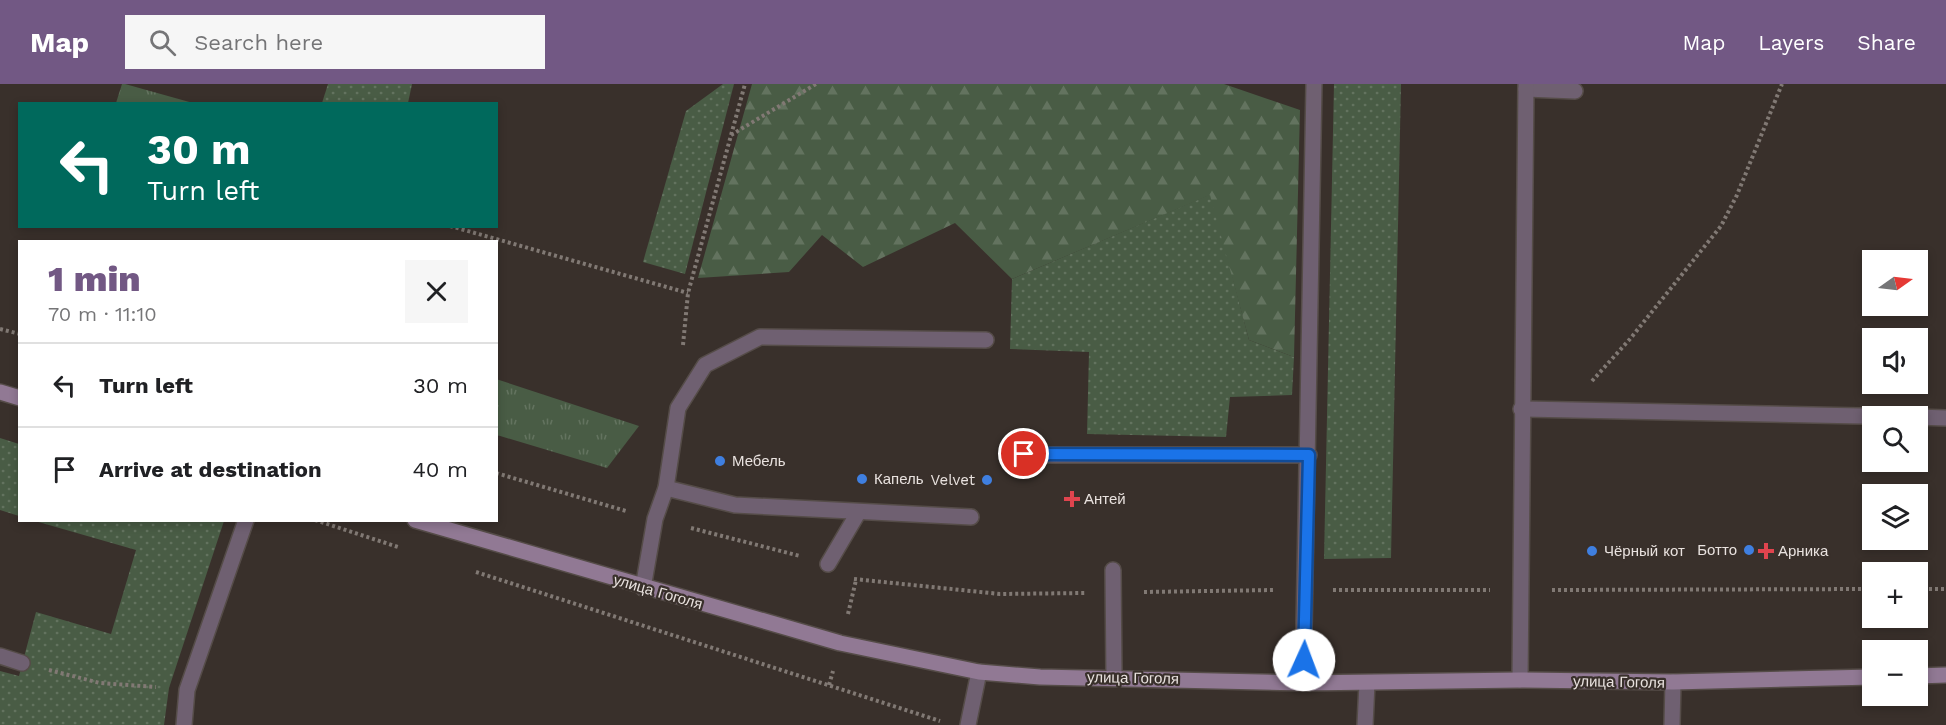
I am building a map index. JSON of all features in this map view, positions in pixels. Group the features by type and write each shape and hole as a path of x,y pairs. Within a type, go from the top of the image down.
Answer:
{"street":[{"path":"0,392 18,397"},
{"name":"улица Гоголя","path":"422,522 643,588 840,643 979,672 1040,677 1303,683 1520,680 1673,682 1862,677"},
{"path":"1928,676 1946,675"}],"lane":[{"path":"1303,683 1309,455 1314,84"},
{"path":"1520,680 1526,86 1575,91"},
{"path":"643,588 655,519 666,488 678,408 705,365 760,338 986,340"},
{"path":"1521,409 1862,416"},
{"path":"1928,417 1946,418"},
{"path":"1024,454 1309,455"},
{"path":"666,488 735,505 971,517"},
{"path":"828,564 858,513"},
{"path":"184,725 187,690 245,522"},
{"path":"1113,570 1114,677"},
{"path":"0,656 22,663"},
{"path":"968,725 979,672"},
{"path":"1672,725 1673,682"},
{"path":"1365,725 1367,683"}],"path":[{"path":"683,351 688,293 745,84"},
{"path":"731,136 816,84"},
{"path":"1565,410 1630,339 1721,226 1737,195 1782,84"},
{"path":"457,228 688,293"},
{"path":"0,329 18,334"},
{"path":"498,474 655,519 828,564 856,580 1000,594 1306,590 1862,589"},
{"path":"321,522 407,550"},
{"path":"475,572 941,721"},
{"path":"1928,589 1946,589"},
{"path":"22,663 100,683 187,690"}],"green space":[{"path":"122,84 125,84 189,102 116,102"},
{"path":"328,84 412,84 408,102 322,102"},
{"path":"723,84 734,84 685,274 643,262 686,111"},
{"path":"752,84 1224,84 1300,110 1294,357 1249,340 1210,195 1012,279 955,223 863,267 822,235 789,272 698,278"},
{"path":"1334,84 1401,84 1391,558 1324,559"},
{"path":"1211,194 1249,340 1294,357 1292,395 1230,397 1226,437 1087,434 1089,352 1010,349 1012,279"},
{"path":"498,380 639,426 607,468 498,435"},
{"path":"0,438 18,444 18,516 0,510"},
{"path":"38,522 224,522 169,688 164,725 0,725 0,671 19,676 36,612 111,634 136,550"}],"place":[{"name":"Мебель","path":"720,461"},
{"name":"Капель","path":"862,479"},
{"name":"Velvet","path":"987,480"},
{"name":"Антей","path":"1072,499"},
{"name":"Ботто","path":"1749,550"},
{"name":"Чёрный кот","path":"1592,551"},
{"name":"Арника","path":"1766,551"}],"route":[{"path":"1024,454 1309,455 1304,660"}]}
